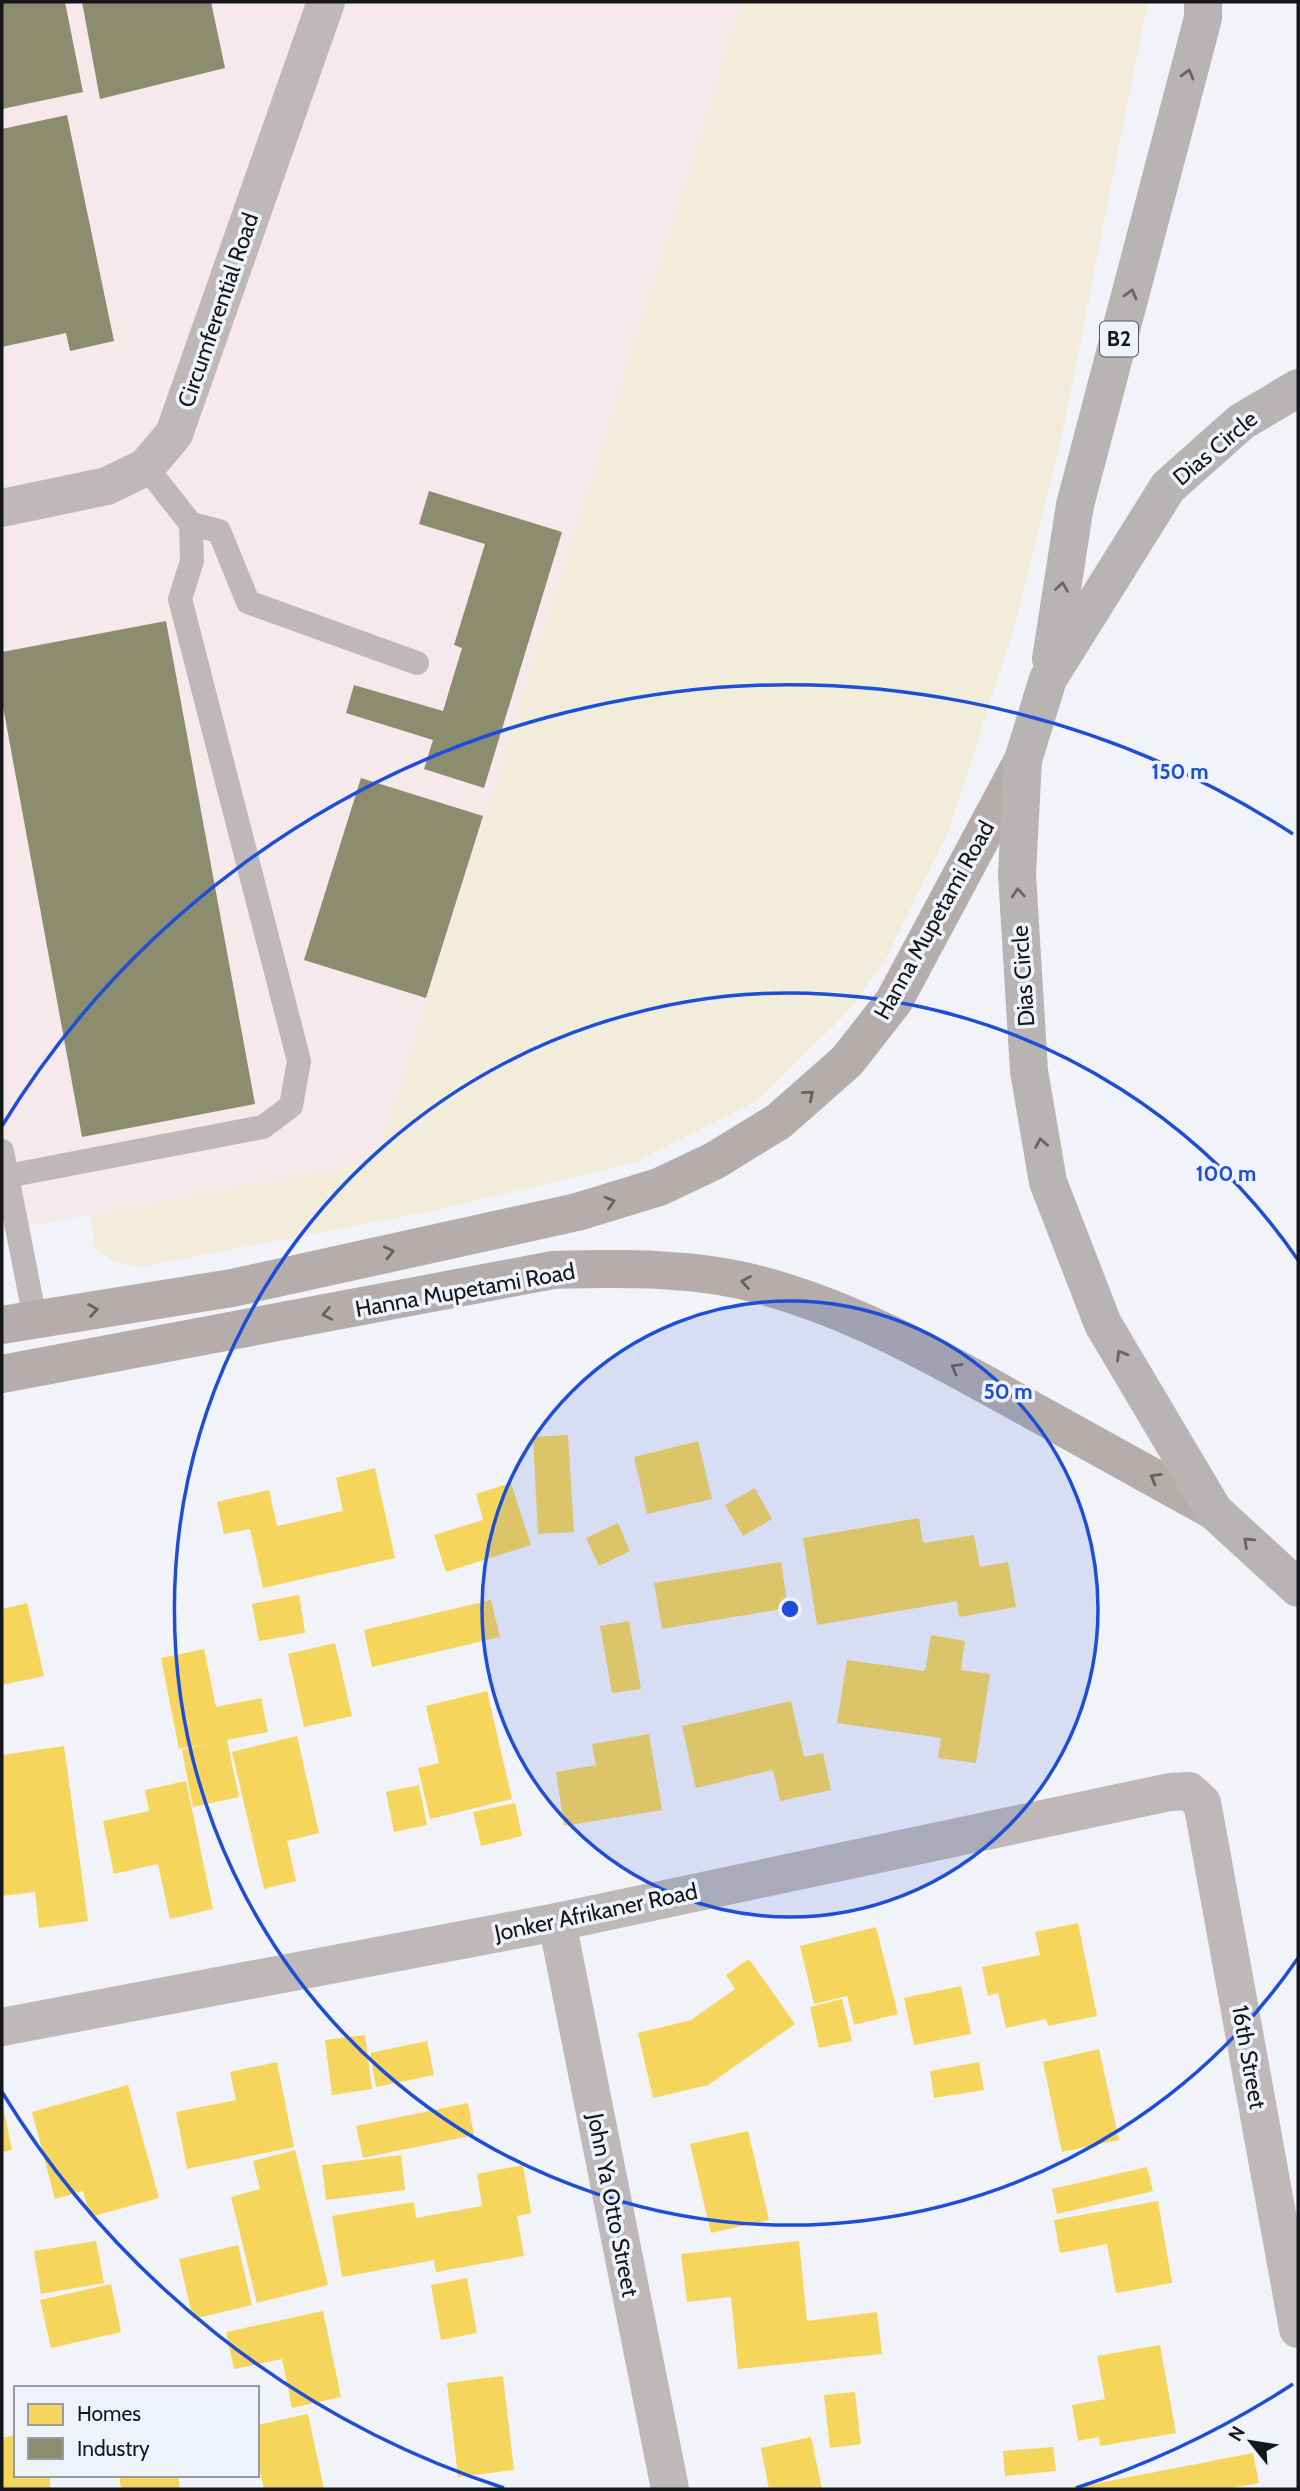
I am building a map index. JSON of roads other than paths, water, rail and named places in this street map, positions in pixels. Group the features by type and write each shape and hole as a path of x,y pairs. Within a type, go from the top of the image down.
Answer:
{"highway":[{"name":"B2","path":"1048,679 1075,505 1203,18 1203,2"},
{"name":"Dias Circle","path":"1298,387 1241,422 1167,487 1048,679 1023,760 1017,874 1029,1071 1048,1182 1102,1324 1214,1511 1298,1588"}],"main road":[{"name":"Hanna Mupetami Road","path":"18,1322 232,1288 578,1212 659,1187 714,1161 779,1121 847,1061 894,1001 1023,760"},
{"name":"Hanna Mupetami Road","path":"2,1374 553,1270 619,1268 686,1273 762,1285 842,1311 932,1354 1214,1511"}],"street":[{"name":"Circumferential Road","path":"2,508 107,486 146,467 174,434 326,2"},
{"name":"Jonker Afrikaner Road","path":"2,2027 557,1922 1170,1792 1188,1791"},
{"name":"16th Street","path":"1188,1791 1202,1803 1298,2329"},
{"name":"John Ya Otto Street","path":"557,1922 670,2489"}],"lane":[{"path":"4,1177 263,1127 292,1106 299,1061 180,598 192,561 191,524 146,467"},
{"path":"191,524 219,531 248,602 417,663"},
{"path":"2,1151 18,1322"}]}
